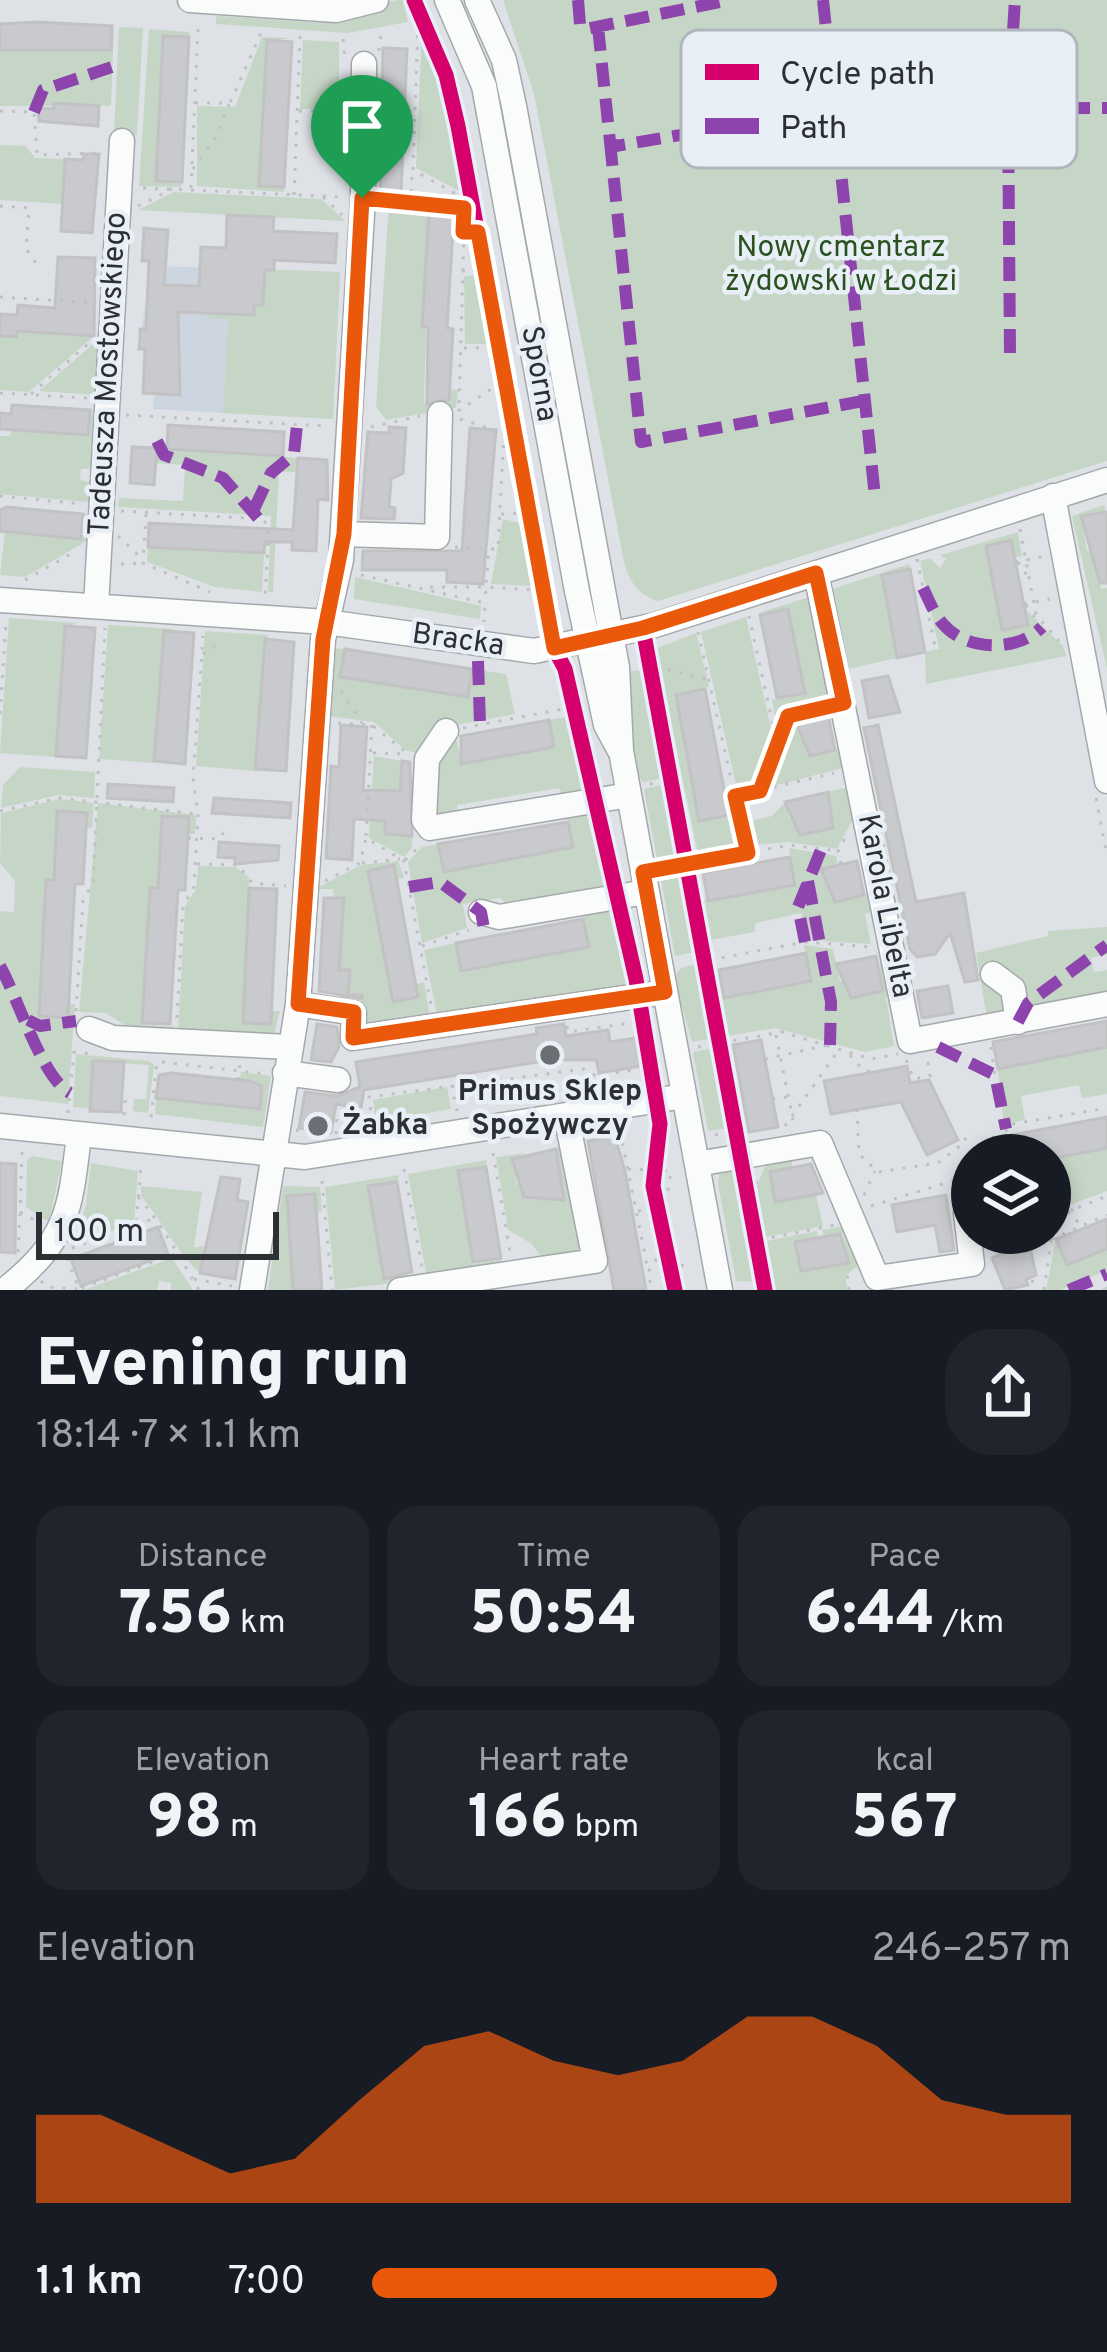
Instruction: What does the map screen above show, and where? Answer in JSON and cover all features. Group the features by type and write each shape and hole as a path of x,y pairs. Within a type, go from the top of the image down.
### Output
{"street":[{"path":"190,0 336,10 376,0"},
{"name":"Sporna","path":"447,0 484,86 600,636 623,723 620,751 720,1290"},
{"name":"Sporna","path":"477,0 509,79 600,636"},
{"path":"243,1288 275,1156 279,1074 298,1004 326,622 344,534 371,58"},
{"name":"Tadeusza Mostowskiego","path":"100,614 117,147"},
{"path":"344,534 437,537 449,412"},
{"name":"Bracka","path":"3,607 326,622 527,651 643,628 1107,480"},
{"path":"1053,496 1107,781"},
{"name":"Karola Libelta","path":"816,573 912,1042 1107,1004"},
{"path":"446,731 416,756 424,820 430,828 628,791"},
{"path":"481,912 499,917 644,882"},
{"path":"993,974 1012,989 1018,1022"},
{"path":"298,1004 354,1012 353,1038 665,992"},
{"path":"83,1035 290,1047"},
{"path":"279,1074 338,1080"},
{"path":"0,1126 275,1156 357,1152 684,1096"},
{"path":"413,1288 595,1261 566,1115"},
{"path":"5,1290 58,1239 70,1209 72,1135"},
{"path":"697,1164 738,1140 820,1142 877,1278 972,1264 971,1254"}],"path":[{"path":"414,0 436,50"},
{"path":"411,199 418,23"},
{"path":"191,189 198,28"},
{"path":"371,58 381,33"},
{"path":"192,170 215,138 261,34"},
{"path":"294,194 301,37"},
{"path":"195,103 230,103"},
{"path":"0,111 34,112 37,154 117,147"},
{"path":"297,111 347,111"},
{"path":"412,170 470,201"},
{"path":"468,181 489,295"},
{"path":"136,188 470,201"},
{"path":"135,207 174,189"},
{"path":"322,196 349,221"},
{"path":"0,206 29,208 26,249 38,266"},
{"path":"449,412 462,348 460,271 475,231"},
{"path":"460,271 488,271"},
{"path":"0,297 100,307"},
{"path":"496,331 522,472"},
{"path":"31,394 98,335 110,336"},
{"path":"462,348 502,348"},
{"path":"0,393 350,428 510,408"},
{"path":"449,412 458,419 510,408"},
{"path":"484,624 489,549 498,549 510,408"},
{"path":"526,494 534,538"},
{"path":"0,496 105,516 146,512 262,518 269,526 265,596"},
{"path":"143,561 146,512"},
{"path":"500,514 533,514"},
{"path":"105,516 143,561 211,592"},
{"path":"1020,527 1042,627"},
{"path":"25,580 89,544"},
{"path":"930,554 917,558 935,646"},
{"path":"1029,578 1017,562 1050,556"},
{"path":"112,564 143,561"},
{"path":"539,562 549,616"},
{"path":"357,575 485,603"},
{"path":"428,588 541,589"},
{"path":"1058,598 1025,604 1042,627 1066,642"},
{"path":"0,713 3,607"},
{"path":"72,1135 74,1052 83,1035 77,1001 83,901 93,866 104,647 100,614"},
{"path":"748,614 777,743"},
{"path":"176,1026 180,906 194,887 196,864 203,628"},
{"path":"643,628 655,687"},
{"path":"925,631 932,629"},
{"path":"698,630 748,853"},
{"path":"193,653 201,655 219,643"},
{"path":"94,646 104,647"},
{"path":"656,667 710,680"},
{"path":"338,688 363,724"},
{"path":"91,693 101,693"},
{"path":"190,698 199,699"},
{"path":"480,725 574,702 577,725"},
{"path":"760,791 788,716 844,703"},
{"path":"324,722 372,725 416,756"},
{"path":"360,863 366,838 372,725"},
{"path":"87,741 98,741"},
{"path":"186,746 196,746"},
{"path":"371,752 416,756"},
{"path":"735,796 856,766"},
{"path":"768,767 773,788"},
{"path":"628,791 673,775 676,798"},
{"path":"0,811 60,798 198,814"},
{"path":"1100,820 1107,819"},
{"path":"188,838 219,839 227,828"},
{"path":"86,832 94,832"},
{"path":"366,838 400,859 430,1004"},
{"path":"644,882 686,857 789,845 838,851"},
{"path":"686,857 692,887"},
{"path":"313,887 360,863 400,859"},
{"path":"196,864 238,865 252,883 293,887"},
{"path":"84,866 93,866"},
{"path":"186,871 195,872"},
{"path":"74,900 83,901"},
{"path":"700,932 708,966 805,942 856,949 892,944"},
{"path":"72,934 81,934"},
{"path":"70,967 79,968"},
{"path":"568,1032 642,1029 639,996"},
{"path":"68,1000 77,1001"},
{"path":"715,1024 722,1065"},
{"path":"776,1033 793,1118 787,1140"},
{"path":"691,1048 776,1033 871,1059 903,1053 914,1079 930,1076 929,1048"},
{"path":"74,1052 83,1035"},
{"path":"990,1037 995,1076"},
{"path":"764,1059 830,1045"},
{"path":"787,1140 793,1118 838,1049"},
{"path":"846,1051 864,1071 873,1070 871,1059"},
{"path":"151,1118 157,1061 279,1074"},
{"path":"372,1122 369,1097 584,1069 596,1076 647,1062 656,1100"},
{"path":"184,1074 185,1065"},
{"path":"524,1076 528,1097 506,1093 523,1090 525,1084"},
{"path":"452,1084 457,1112"},
{"path":"124,1115 126,1091"},
{"path":"772,1100 788,1096"},
{"path":"1005,1134 1007,1125 1107,1108"},
{"path":"730,1109 760,1264"},
{"path":"856,1109 862,1161 875,1171 938,1163 966,1142 961,1130"},
{"path":"334,1130 337,1112"},
{"path":"283,1128 327,1135"},
{"path":"620,1131 652,1290"},
{"path":"707,1137 738,1140"},
{"path":"844,1139 856,1137"},
{"path":"22,1152 17,1257 47,1287 80,1289 175,1255"},
{"path":"493,1153 514,1273"},
{"path":"751,1195 766,1160"},
{"path":"628,1169 653,1162 662,1211 663,1258 675,1290"},
{"path":"136,1226 140,1165"},
{"path":"404,1169 413,1288"},
{"path":"760,1240 846,1223 872,1185 875,1171"},
{"path":"322,1181 332,1290"},
{"path":"890,1198 951,1182"},
{"path":"138,1196 156,1217 199,1290"},
{"path":"1079,1226 1072,1210 1107,1196"},
{"path":"636,1211 662,1211"},
{"path":"20,1212 58,1239"},
{"path":"1071,1230 1107,1216"},
{"path":"80,1289 64,1251 156,1217"},
{"path":"1044,1290 1048,1254"},
{"path":"663,1258 690,1268"},
{"path":"648,1272 663,1258"},
{"path":"192,1279 243,1288"},
{"path":"1031,1280 1035,1290"},
{"path":"213,1290 217,1283"}],"shaded area":[{"path":"156,266 340,272 333,419 153,409 154,394 143,393 145,350 139,349 148,284"}],"green space":[{"path":"403,0 408,22 348,33 216,24 216,16 323,23"},
{"name":"Nowy cmentarz żydowski w Łodzi","path":"503,0 1107,0 1107,461 658,601 645,595 624,562 534,94"},
{"path":"114,26 111,106 0,106 0,50 111,49"},
{"path":"119,27 143,28 137,135 114,133"},
{"path":"422,28 443,77 467,195 416,168"},
{"path":"149,29 189,32 189,37 163,37 156,180 182,182 181,187 139,186"},
{"path":"262,37 292,38 268,41 260,186 284,187 284,192 197,186 197,106 235,107"},
{"path":"303,40 339,42 339,110 300,109"},
{"path":"0,145 26,146 35,158 65,159 62,204 0,200"},
{"path":"174,192 321,199 345,221 138,210"},
{"path":"389,201 411,202 429,211 424,403 448,405 449,389 458,390 456,408 386,420 376,407"},
{"path":"255,269 340,272 333,419 223,413 228,319 207,318 207,313 254,315"},
{"path":"464,276 482,278 491,344 465,344"},
{"path":"17,331 94,336 29,392 0,390 0,336 16,337"},
{"path":"100,338 96,395 39,391"},
{"path":"90,410 95,411 91,469 81,469 80,480 90,482 89,502 0,494 0,436 10,436 11,430 88,435"},
{"path":"146,447 298,458 297,472 279,472 273,592 268,592 271,516 118,507 119,498 183,501 185,465 154,463"},
{"path":"1104,505 1106,512 1081,517 1087,551 1094,551 1101,589 1107,588 1107,669 1072,516"},
{"path":"84,514 89,514 87,541 25,577 0,575 5,532 81,539"},
{"path":"503,519 529,525 536,586 491,584"},
{"path":"1018,532 1022,556 1014,558 1011,541 986,546 1002,629 1027,625 1025,609 1063,646 1066,656 926,684 925,652 939,649 920,561 930,558 940,568 946,559 940,555"},
{"path":"148,547 264,553 262,592 215,587 147,562"},
{"path":"909,564 910,569 882,575 897,658 848,669 832,589"},
{"path":"355,577 481,606 480,619 354,599"},
{"path":"815,595 838,701 785,713 778,734 772,700 805,692 788,610 759,613"},
{"path":"746,617 774,742 758,789 738,793 701,632"},
{"path":"9,618 78,623 65,627 56,757 0,753"},
{"path":"108,625 176,629 164,632 154,763 99,759"},
{"path":"205,631 269,635 255,771 196,766"},
{"path":"696,633 709,687 675,695 698,821 738,815 744,846 699,858 655,649"},
{"path":"332,648 345,649 341,677 467,697 472,669 506,674 515,714 445,727 427,756 405,750 374,722 328,716"},
{"path":"649,670 669,777 643,782 636,773 626,671"},
{"path":"571,716 594,794 563,799 559,788 457,805 458,817 435,821 436,760 456,737 462,764 554,747 549,720"},
{"path":"796,723 810,756 842,748 850,766 774,786 770,766 787,725"},
{"path":"374,756 402,761 400,791 387,791 385,834 412,836 412,848 404,857 369,838"},
{"path":"20,767 95,772 94,798 59,795 1,808 3,785"},
{"path":"670,783 683,861 658,865 644,789"},
{"path":"852,786 857,811 837,849 789,842 749,845 744,822 772,816 785,802 790,819 829,812 828,792"},
{"path":"60,799 94,803 92,828 86,828 86,813 57,811 54,880 46,880 39,1016 67,1018 68,1004 75,1004 68,1104 0,1096 0,911 14,912 15,881 0,863 1,813"},
{"path":"98,803 196,815 195,834 188,834 158,888 150,888 142,1025 174,1027 173,1034 133,1031 106,1013 79,1012"},
{"path":"598,811 616,892 512,910 500,898 463,904 467,928 422,943 408,862 422,847 438,844 444,872 572,847 567,819"},
{"path":"789,848 836,856 838,865 822,869 836,901 868,894 868,878 876,911 865,914 871,944 807,940 801,913 755,923 755,932 710,940 701,895 708,902 796,886"},
{"path":"398,861 404,878 397,879 394,865 368,871 393,1001 418,997 416,984 424,982 430,1017 366,1028 361,995 339,1000 339,980 349,980 350,971 339,970 344,899 334,898 333,889 315,889 361,865"},
{"path":"198,866 235,867 249,877 243,1022 270,1024 271,1011 280,1011 273,1038 178,1034 185,906 196,889"},
{"path":"685,869 700,951 675,956 660,874"},
{"path":"618,904 628,988 438,1020 424,950 456,943 462,971 588,947 582,911"},
{"path":"1107,927 1107,954 1091,958 1094,972 1107,970 1107,996 1022,1011 988,968 981,970 983,979 1005,993 1009,1014 987,1018 976,953 1048,936 1048,931"},
{"path":"804,945 833,949 840,981 847,981 851,997 883,990 878,949 884,949 894,995 886,997 894,1046 865,1052 775,1028 727,1036 715,970 725,997 810,981"},
{"path":"701,963 714,1038 692,1042 674,978 681,968"},
{"path":"1107,1047 1107,1094 1082,1098 1079,1085 1021,1096 1025,1120 1004,1124 998,1069"},
{"path":"716,1048 731,1128 708,1131 693,1052"},
{"path":"76,1054 154,1065 148,1113 133,1111 134,1099 146,1099 149,1065 93,1061 91,1109 73,1107"},
{"path":"241,1072 271,1076 263,1127 155,1114 156,1098 259,1109 262,1087 240,1080"},
{"path":"447,1087 451,1109 376,1122 373,1100"},
{"path":"566,1146 581,1244 574,1255 543,1260 532,1244 508,1230 496,1157 526,1153 512,1159 517,1184 564,1200 557,1149"},
{"path":"1107,1148 1107,1191 1071,1205 1071,1155"},
{"path":"32,1156 62,1161 49,1222 26,1207 27,1160"},
{"path":"791,1157 793,1168 770,1172 775,1201 816,1195 823,1226 761,1238 753,1196 767,1161"},
{"path":"487,1160 486,1167 458,1172 473,1264 501,1259 504,1265 427,1278 408,1174"},
{"path":"91,1163 138,1171 134,1223 71,1246 86,1206"},
{"path":"738,1165 760,1282 736,1281 718,1184 720,1171"},
{"path":"399,1175 397,1182 369,1187 384,1278 412,1275 417,1280 335,1290 325,1187"},
{"path":"141,1186 202,1192 194,1247 204,1246 200,1273 141,1196"},
{"path":"283,1186 320,1187 322,1211 316,1212 315,1194 287,1197 293,1290 268,1290"},
{"path":"844,1226 859,1265 845,1276 847,1290 771,1290 762,1242 817,1231 818,1238 796,1242 801,1271 848,1263 843,1234 824,1237 822,1230"},
{"path":"1071,1242 1107,1249 1107,1270 1061,1290 1046,1290 1053,1254 1071,1254"},
{"path":"172,1258 193,1290 171,1290 171,1283 159,1281 157,1290 84,1290"}],"building":[{"path":"0,24 112,26 111,50 0,50"},
{"path":"163,36 189,37 182,182 156,181"},
{"path":"267,40 292,42 284,187 259,186"},
{"path":"383,48 407,49 401,193 380,192"},
{"path":"54,103 99,106 98,126 39,121 38,108 54,109"},
{"path":"84,154 99,154 92,233 61,231 65,159 83,160"},
{"path":"429,210 454,212 447,328 453,329 449,400 427,404 428,327 422,327"},
{"path":"227,215 274,217 273,231 337,234 335,263 274,260 274,270 265,270 263,305 254,305 254,315 178,312 180,395 143,393 145,349 139,349 140,329 146,329 149,261 142,261 144,228 168,230 164,285 199,286 201,247 226,248"},
{"path":"58,257 95,258 94,336 17,331 17,337 0,336 0,314 17,315 18,305 55,308"},
{"path":"12,405 90,410 88,435 0,429 0,413 11,414"},
{"path":"168,425 284,432 283,456 167,449"},
{"path":"389,427 406,428 403,473 391,479 389,507 395,508 394,519 361,518 368,432 389,433"},
{"path":"470,428 496,430 483,584 447,582 447,570 362,570 363,551 462,551"},
{"path":"132,447 157,448 154,485 130,483"},
{"path":"298,458 327,460 328,500 318,499 316,551 292,550 292,542 265,542 264,553 148,547 149,523 293,530"},
{"path":"0,510 83,514 81,539 0,531"},
{"path":"1107,512 1107,583 1100,583 1081,516"},
{"path":"1011,540 1028,625 1002,630 986,546"},
{"path":"910,569 925,652 897,658 882,575"},
{"path":"788,609 805,693 777,698 760,615"},
{"path":"65,626 95,628 86,758 56,756"},
{"path":"164,631 194,633 185,764 154,761"},
{"path":"265,639 294,642 286,771 255,769"},
{"path":"345,649 472,669 468,697 340,677"},
{"path":"888,676 900,712 869,718 862,681"},
{"path":"705,689 729,815 699,821 676,695"},
{"path":"828,715 835,750 810,756 796,723"},
{"path":"549,720 554,747 461,764 461,736"},
{"path":"341,725 367,727 363,790 400,791 402,761 410,762 412,836 385,834 385,821 354,819 352,860 326,858 331,766 339,767"},
{"path":"878,725 916,902 964,893 978,980 965,982 950,933 935,954 917,957 910,949 864,728"},
{"path":"108,784 174,788 173,802 107,798"},
{"path":"828,792 833,828 800,835 785,802"},
{"path":"214,798 291,803 290,818 212,813"},
{"path":"57,811 87,813 83,884 75,884 68,1018 39,1016 46,880 54,880"},
{"path":"162,816 189,817 185,890 178,890 170,1024 142,1023 150,888 158,888"},
{"path":"568,822 573,847 444,872 438,844"},
{"path":"219,842 279,846 278,860 235,864 235,858 218,857"},
{"path":"790,857 795,885 708,901 703,873"},
{"path":"857,861 864,895 835,902 821,869"},
{"path":"394,865 418,997 393,1002 368,871"},
{"path":"249,888 277,889 271,1024 243,1023"},
{"path":"324,898 344,898 339,970 350,970 348,995 362,995 362,999 319,991"},
{"path":"583,919 589,947 461,971 456,943"},
{"path":"806,953 811,981 724,998 719,970"},
{"path":"876,956 883,991 851,998 836,964"},
{"path":"948,986 953,1013 922,1018 917,991"},
{"path":"1107,1021 1107,1047 998,1069 993,1042"},
{"path":"317,1024 337,1027 339,1047 331,1062 311,1060"},
{"path":"564,1024 566,1036 608,1030 610,1042 635,1038 640,1066 599,1073 596,1060 550,1060 364,1090 361,1108 336,1104 331,1133 299,1128 305,1092 337,1096 360,1087 356,1062 537,1034 536,1028"},
{"path":"761,1040 778,1127 749,1132 733,1045"},
{"path":"93,1061 124,1062 121,1112 90,1111"},
{"path":"907,1066 910,1083 929,1080 955,1134 951,1134 951,1143 927,1155 901,1102 831,1114 824,1081"},
{"path":"159,1075 250,1081 262,1086 260,1109 156,1098"},
{"path":"1107,1117 1107,1148 1071,1155 1071,1134 1017,1134"},
{"path":"615,1137 646,1290 614,1290 588,1141"},
{"path":"556,1149 564,1200 524,1197 512,1159"},
{"path":"0,1163 16,1164 15,1253 0,1252"},
{"path":"811,1164 823,1193 775,1202 770,1172"},
{"path":"486,1167 501,1258 473,1262 458,1171"},
{"path":"221,1177 240,1179 237,1200 248,1202 235,1279 200,1273"},
{"path":"397,1182 412,1272 384,1279 368,1186"},
{"path":"315,1194 322,1290 293,1290 287,1196"},
{"path":"946,1195 951,1250 940,1252 935,1225 897,1232 892,1205"},
{"path":"1107,1219 1107,1249 1067,1265 1062,1254 1071,1254 1071,1233"},
{"path":"158,1227 168,1254 81,1286 71,1259"},
{"path":"840,1234 849,1263 801,1271 795,1242"},
{"path":"1032,1254 1036,1275 1026,1280 1028,1285 1005,1290 992,1258"}],"tram line":[{"path":"1103,1290 1107,1288"}],"marked path":[{"path":"578,0 580,24 586,29 730,0"},
{"path":"823,0 826,30"},
{"path":"1013,30 1015,0"},
{"path":"598,27 610,142 616,146 681,135"},
{"path":"34,112 43,90 115,66"},
{"path":"1077,108 1107,108"},
{"path":"610,142 641,442 863,401"},
{"path":"841,168 875,497"},
{"path":"1008,168 1010,353"},
{"path":"254,509 271,473 294,454 297,425"},
{"path":"157,441 164,455 223,478 258,518"},
{"path":"923,588 943,624 965,640 1006,644 1042,627"},
{"path":"478,661 480,725"},
{"path":"805,942 798,907 821,850"},
{"path":"808,881 831,1002 830,1045"},
{"path":"409,887 440,882 481,912 484,928"},
{"path":"1018,1022 1028,1003 1107,945"},
{"path":"0,966 40,1055 70,1093"},
{"path":"28,1020 40,1026 76,1021"},
{"path":"938,1047 995,1075 1006,1129"},
{"path":"1069,1290 1107,1274"}],"cycle path":[{"path":"414,0 446,75 458,126 554,648 565,669 636,979 660,1124 653,1186 675,1290"},
{"path":"643,629 765,1290"}],"place":[{"name":"Primus Sklep Spożywczy","path":"550,1055"},
{"name":"Żabka","path":"318,1126"}],"route":[{"path":"362,198 411,199 429,206 464,208 463,232 478,232 554,648 643,628 816,573 844,703 788,716 760,791 735,796 748,853 643,872 665,992 353,1038 354,1012 298,1004 323,639 344,534 362,198"}]}
